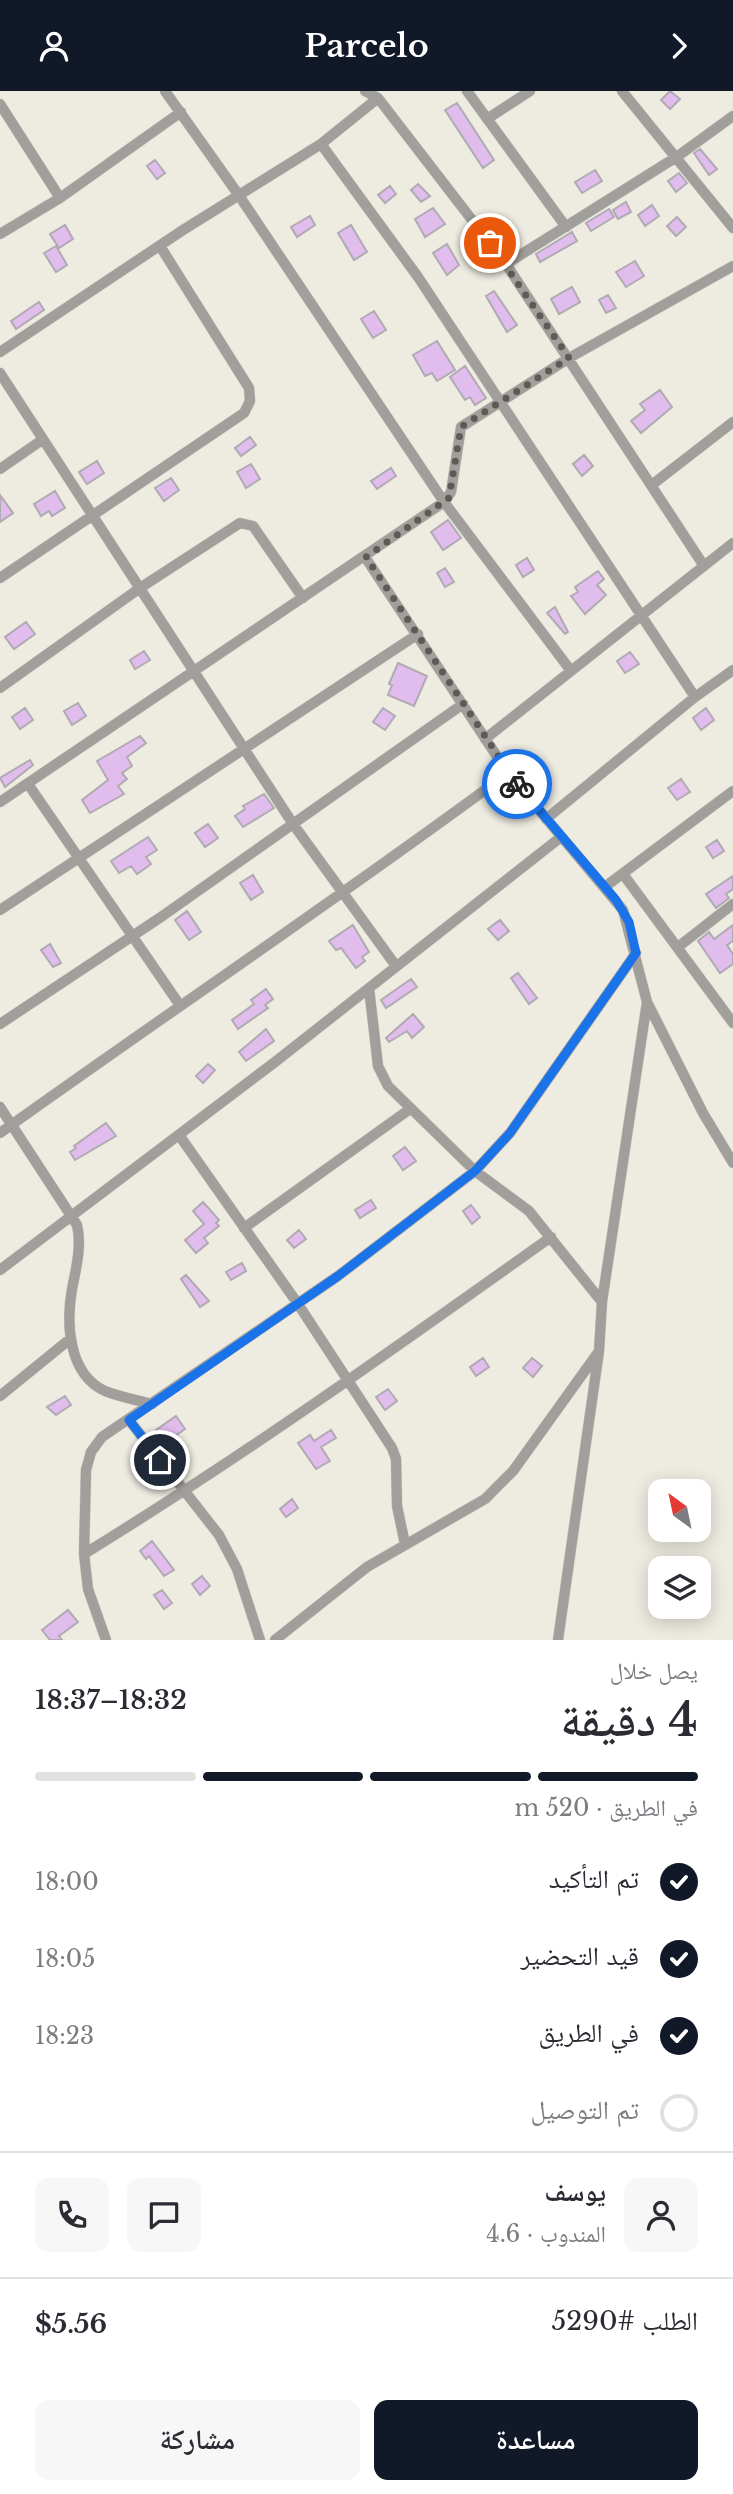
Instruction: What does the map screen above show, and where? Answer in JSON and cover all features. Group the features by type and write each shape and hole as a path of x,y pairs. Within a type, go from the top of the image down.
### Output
{"street":[{"path":"165,91 238,194 444,502 571,671"},
{"path":"365,91 378,98 506,264 653,484 704,566"},
{"path":"467,91 566,226"},
{"path":"487,119 530,91"},
{"path":"622,91 678,156 733,228"},
{"path":"0,352 238,194 321,144 378,98"},
{"path":"0,104 60,198"},
{"path":"0,234 60,198 181,112"},
{"path":"506,264 678,156 733,116"},
{"path":"321,144 380,222 503,401 695,697"},
{"path":"0,578 244,413 250,401 249,389 231,357 160,246"},
{"path":"0,802 444,502 451,492 459,431 569,358 733,266"},
{"path":"0,373 293,824 396,966"},
{"path":"653,484 733,422"},
{"path":"0,469 42,440"},
{"path":"0,688 234,524 246,522 258,532 303,598"},
{"path":"485,739 733,543"},
{"path":"366,557 508,773 606,886 629,922 647,1002 733,1163"},
{"path":"0,910 418,634"},
{"path":"546,819 695,697 733,670"},
{"path":"0,1024 132,937 463,704"},
{"path":"0,1133 179,1004 342,894 508,773"},
{"path":"28,784 179,1004"},
{"path":"606,886 733,791"},
{"path":"0,1270 369,988 561,837"},
{"path":"623,874 733,1023"},
{"path":"678,947 733,904"},
{"path":"106,1640 88,1589 84,1554 84,1499 91,1452 102,1437 298,1304 475,1171 510,1133 636,953"},
{"path":"369,988 381,1076 410,1109 475,1171 520,1203 551,1237 602,1302"},
{"path":"558,1640 599,1351 602,1302 647,1002"},
{"path":"0,1107 74,1215 79,1234 70,1302 70,1339 79,1364 103,1390 152,1404"},
{"path":"244,1228 410,1109"},
{"path":"178,1135 298,1304 392,1448 396,1468 397,1506 405,1545"},
{"path":"84,1554 186,1492 349,1381 551,1237"},
{"path":"0,1397 70,1339"},
{"path":"275,1640 321,1600 405,1545 470,1510 500,1485 599,1351"},
{"path":"129,1420 186,1492 229,1553 260,1640"}],"building":[{"path":"670,91 680,99 670,109 661,100"},
{"path":"457,103 494,160 483,168 445,110"},
{"path":"700,149 717,169 709,175 694,153"},
{"path":"155,160 165,173 157,179 147,166"},
{"path":"595,170 602,181 582,193 575,182"},
{"path":"679,173 687,183 676,192 668,181"},
{"path":"418,184 430,196 421,202 411,190"},
{"path":"390,186 396,194 385,203 378,195"},
{"path":"626,202 631,212 618,219 613,210"},
{"path":"652,205 659,216 645,226 638,215"},
{"path":"433,208 445,224 425,237 415,219"},
{"path":"609,209 614,217 591,231 586,223"},
{"path":"310,216 315,225 297,237 291,227"},
{"path":"677,217 686,227 676,236 667,226"},
{"path":"65,225 73,239 59,248 50,234"},
{"path":"351,225 367,252 354,260 338,233"},
{"path":"572,232 577,241 540,262 536,254"},
{"path":"447,244 459,265 447,275 433,253"},
{"path":"56,246 67,265 56,272 44,253"},
{"path":"635,261 644,276 626,287 616,272"},
{"path":"572,287 580,302 559,314 551,299"},
{"path":"494,291 517,325 507,332 486,296"},
{"path":"608,295 616,308 606,313 599,300"},
{"path":"39,302 44,310 16,329 11,321"},
{"path":"374,311 386,330 373,338 361,319"},
{"path":"437,341 455,370 437,381 432,373 425,376 413,355"},
{"path":"465,366 486,398 475,405 470,397 465,400 450,377"},
{"path":"660,390 672,407 641,433 631,421 645,410 640,404"},
{"path":"250,437 256,445 241,456 235,448"},
{"path":"584,455 593,466 582,476 573,464"},
{"path":"97,461 104,473 87,484 79,472"},
{"path":"251,464 260,479 246,488 237,472"},
{"path":"391,468 396,476 377,489 371,481"},
{"path":"171,478 179,490 164,501 155,488"},
{"path":"55,491 65,508 52,516 49,511 41,516 34,504"},
{"path":"0,495 13,513 0,522"},
{"path":"448,520 461,538 443,550 431,532"},
{"path":"527,558 534,570 523,577 516,565"},
{"path":"445,568 454,582 445,587 437,573"},
{"path":"598,571 604,579 597,585 606,595 585,614 571,596 578,592 575,587"},
{"path":"555,607 568,632 565,634 547,613"},
{"path":"26,622 35,634 14,649 5,637"},
{"path":"144,651 150,660 135,669 130,660"},
{"path":"630,652 639,664 625,673 617,661"},
{"path":"398,663 427,676 414,706 388,695 392,685 389,684"},
{"path":"78,703 86,716 72,725 64,711"},
{"path":"25,708 33,720 20,729 12,717"},
{"path":"383,708 395,716 385,730 373,722"},
{"path":"706,708 714,720 701,730 693,718"},
{"path":"140,736 146,743 127,757 132,766 122,773 127,779 118,786 124,794 90,813 82,800 108,780 97,761"},
{"path":"30,760 33,765 5,787 0,778"},
{"path":"681,779 690,792 677,800 668,788"},
{"path":"264,794 274,808 243,827 235,816 245,809 243,806"},
{"path":"208,824 218,838 205,847 195,833"},
{"path":"148,837 157,850 146,857 151,864 137,874 131,866 119,873 111,861"},
{"path":"717,840 724,851 713,858 706,847"},
{"path":"253,875 263,892 251,900 240,883"},
{"path":"733,876 733,889 726,894 729,898 716,908 706,894"},
{"path":"187,911 201,932 189,940 175,920"},
{"path":"500,920 509,931 498,940 488,929"},
{"path":"353,925 369,952 362,957 365,961 356,968 341,948 336,950 329,941"},
{"path":"733,925 733,941 727,945 733,954 733,964 720,973 698,941 709,932 714,939"},
{"path":"50,944 61,963 53,967 41,950"},
{"path":"518,973 537,998 529,1004 511,978"},
{"path":"411,979 417,987 386,1008 381,1000"},
{"path":"266,989 273,999 265,1005 268,1008 238,1029 232,1020 254,1004 251,1000"},
{"path":"413,1014 424,1027 412,1038 407,1031 389,1042 386,1038"},
{"path":"266,1029 274,1041 246,1061 239,1052"},
{"path":"208,1064 215,1070 203,1083 196,1076"},
{"path":"106,1123 116,1136 75,1160 70,1152 76,1148 74,1146"},
{"path":"405,1147 416,1161 403,1170 393,1156"},
{"path":"371,1200 376,1208 360,1218 355,1210"},
{"path":"203,1202 219,1220 216,1223 219,1226 204,1238 208,1243 196,1253 185,1240 204,1224 193,1211"},
{"path":"471,1205 480,1217 472,1224 463,1211"},
{"path":"299,1230 306,1239 294,1248 287,1240"},
{"path":"242,1263 246,1271 231,1280 226,1272"},
{"path":"186,1275 209,1301 200,1307 181,1279"},
{"path":"483,1358 489,1367 476,1376 470,1367"},
{"path":"532,1358 542,1366 533,1377 523,1368"},
{"path":"388,1389 397,1401 385,1410 376,1397"},
{"path":"65,1396 71,1405 56,1415 47,1407"},
{"path":"176,1416 185,1429 165,1443 156,1430"},
{"path":"331,1430 336,1438 321,1447 330,1461 316,1469 298,1443 310,1435 314,1441"},
{"path":"292,1499 298,1508 286,1517 280,1509"},
{"path":"152,1541 174,1570 164,1576 149,1556 146,1559 140,1551"},
{"path":"202,1576 210,1586 200,1595 192,1584"},
{"path":"162,1590 172,1603 164,1609 154,1595"},
{"path":"68,1610 78,1622 59,1636 62,1640 50,1640 42,1630"}],"way so far":[{"path":"490,243 569,358 461,427 449,498 366,557 517,784"}],"route":[{"path":"160,1460 129,1420 338,1276 462,1183 488,1160 510,1133 636,953 629,922 616,900 517,784"}]}
